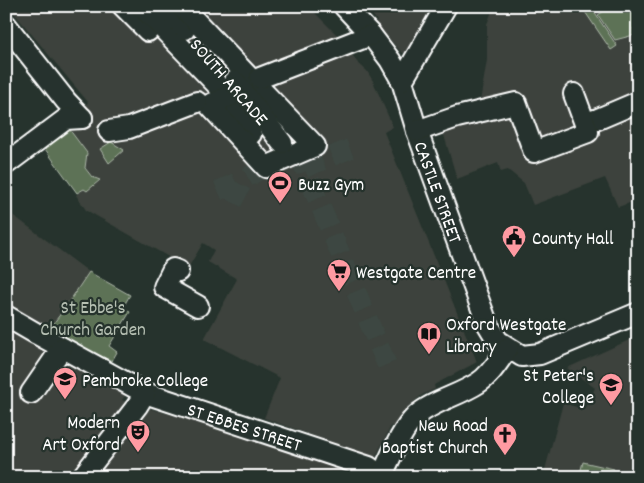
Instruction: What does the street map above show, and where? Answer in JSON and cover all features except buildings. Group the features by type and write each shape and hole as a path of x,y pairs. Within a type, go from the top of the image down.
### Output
{"street":[{"name":"SOUTH ARCADE","path":"123,6 201,87 203,104 266,167 315,146 258,81 183,9 156,40"},
{"name":"SOUTH ARCADE","path":"141,6 223,92 251,134 247,137"},
{"name":"SOUTH ARCADE","path":"164,6 239,86 282,143"},
{"name":"CASTLE STREET","path":"344,6 371,34 402,80 417,131 487,322 498,341 508,348"},
{"path":"402,80 446,6"},
{"path":"6,25 66,101 82,118 66,119 6,164"},
{"path":"109,131 130,128 203,104 371,34"},
{"path":"417,131 456,117 516,102 534,152 588,132 574,94"},
{"path":"585,123 638,102"},
{"path":"185,275 188,276 178,295 198,306"},
{"path":"381,477 404,431 416,417 430,407 463,391 484,378 508,348 522,356 540,354 638,313"},
{"name":"ST EBBES STREET","path":"6,316 145,392 369,467 373,470 376,477"},
{"path":"32,393 62,348"},
{"path":"82,477 137,406 145,392"}],"shaded area":[{"path":"8,6 308,6 346,44 357,62 367,71 373,81 393,127 384,132 477,362 434,385 435,389 422,395 408,407 395,427 391,426 375,458 264,418 280,378 204,339 237,279 208,262 214,250 203,243 188,268 86,210 76,195 84,189 92,177 85,167 87,153 69,129 88,102"},
{"path":"366,6 435,6 407,53 404,53 375,23 377,21"},
{"path":"494,6 638,6 638,200 618,207 605,178 533,205 524,183 508,170 501,172 498,163 457,179 443,132 479,108 487,60 487,24"},
{"path":"6,210 89,272 47,332 27,323 6,306"},
{"name":"Pembroke College","path":"6,325 64,361 126,394 122,400 128,403 73,477 6,477"},
{"name":"St Peter's College","path":"638,336 638,477 543,477 563,403 584,409 595,388 567,368"},
{"path":"148,408 233,432 367,477 89,477 143,411"}],"green space":[{"path":"581,6 604,6 594,12 617,46 611,50"},
{"path":"612,6 638,6 638,27 633,28 634,35 615,40 598,15"},
{"path":"69,129 87,153 85,168 92,177 100,180 87,191 84,189 77,193 45,149"},
{"path":"111,142 124,150 109,163 100,149"},
{"name":"St Ebbe's Church Garden","path":"89,272 130,295 123,307 130,312 109,346 117,352 112,361 47,332"},
{"path":"583,462 614,469 612,477 579,477"}],"tunnel":[{"path":"304,168 354,147"},
{"path":"296,154 302,162 389,370"},
{"path":"232,202 244,179 266,167"},
{"path":"218,191 244,179"}],"place":[{"name":"Buzz Gym","path":"280,204"},
{"name":"County Hall","path":"514,258"},
{"name":"Westgate Centre","path":"339,292"},
{"name":"Oxford Westgate Library","path":"429,355"},
{"name":"Pembroke College","path":"65,400"},
{"name":"St Peter's College","path":"611,406"},
{"name":"Modern Art Oxford","path":"138,453"},
{"name":"New Road Baptist Church","path":"505,456"}]}
